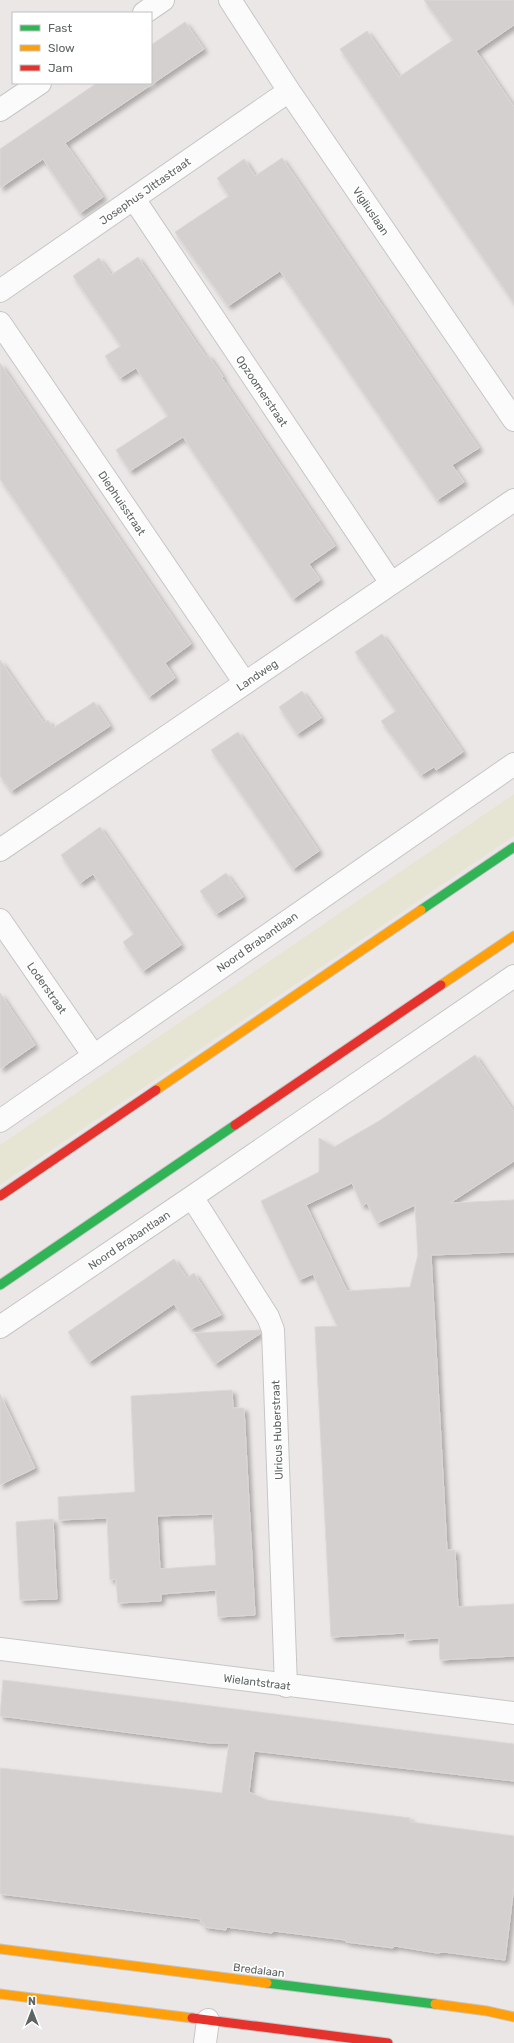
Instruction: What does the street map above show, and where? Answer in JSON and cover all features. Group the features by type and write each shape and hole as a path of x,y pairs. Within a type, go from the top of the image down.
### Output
{"main road":[{"path":"0,1196 514,847"},
{"path":"0,1285 514,936"},
{"name":"Bredalaan","path":"0,1949 487,2011 514,2017"},
{"path":"0,1994 388,2043"}],"street":[{"path":"145,12 163,0"},
{"name":"Vigliuslaan","path":"230,0 289,91 514,420"},
{"path":"0,110 39,84"},
{"name":"Josephus Jittastraat","path":"0,290 289,91"},
{"name":"Opzoomerstraat","path":"134,199 391,583"},
{"name":"Diephuisstraat","path":"0,323 245,683"},
{"name":"Landweg","path":"0,850 514,500"},
{"name":"Noord Brabantlaan","path":"0,1121 514,764"},
{"name":"Loderstraat","path":"0,920 94,1056"},
{"name":"Noord Brabantlaan","path":"0,1327 511,984"},
{"name":"Ulricus Huberstraat","path":"192,1197 268,1317 272,1330 286,1686"},
{"name":"Wielantstraat","path":"0,1649 286,1686 514,1712"},
{"path":"205,2043 208,2020"}],"green space":[{"path":"514,794 514,836 0,1185 0,1145"}],"building":[{"path":"424,0 514,0 514,25 476,51 514,107 514,303 340,49 367,31 399,77 453,40"},
{"path":"185,22 204,49 65,143 103,197 80,213 43,159 0,188 0,149 96,84 152,84 152,44"},
{"path":"282,158 479,448 452,465 464,482 437,500 280,271 228,306 175,232 229,196 217,178 244,159 255,176"},
{"path":"138,257 206,357 208,355 223,377 222,378 335,546 309,564 320,580 293,599 183,437 130,471 116,450 168,416 136,368 120,378 105,356 121,346 73,276 99,258 111,275"},
{"path":"0,363 191,644 165,663 175,678 149,697 0,479"},
{"path":"382,634 463,752 436,770 434,767 421,775 381,721 396,711 355,652"},
{"path":"0,660 44,723 48,720 53,728 94,702 110,726 11,791 0,776"},
{"path":"302,691 321,718 297,734 279,707"},
{"path":"238,732 319,851 293,869 211,750"},
{"path":"100,827 181,945 143,971 123,942 134,934 93,874 80,883 61,855"},
{"path":"226,873 243,897 216,914 200,891"},
{"path":"0,993 35,1045 0,1069"},
{"path":"475,1055 514,1112 514,1161 450,1203 514,1200 514,1252 431,1255 447,1550 455,1550 458,1607 514,1604 514,1656 440,1660 439,1638 405,1640 405,1633 331,1637 315,1327 337,1326 313,1274 299,1280 261,1201 319,1172 319,1138 334,1147 379,1121","holes":["352,1183 362,1206 367,1203 377,1223 415,1205 418,1255 410,1287 347,1291 306,1205"]},
{"path":"174,1259 187,1278 194,1273 221,1315 191,1329 174,1304 89,1362 68,1332"},
{"path":"260,1330 261,1333 215,1364 194,1333"},
{"path":"232,1390 233,1408 244,1408 255,1615 218,1617 216,1590 161,1594 161,1601 118,1603 116,1579 110,1580 107,1518 59,1520 58,1497 135,1492 131,1396","holes":["213,1514 216,1565 160,1569 157,1516"]},
{"path":"0,1394 35,1468 0,1485"},
{"path":"53,1519 57,1599 20,1600 16,1522"},
{"path":"3,1680 514,1744 514,1781 254,1751 249,1792 267,1800 410,1818 410,1822 514,1836 514,1886 505,1960 444,1952 437,1953 395,1946 393,1948 274,1931 272,1933 226,1927 226,1930 204,1927 204,1923 200,1922 201,1919 0,1894 0,1768 222,1793 229,1743 210,1743 0,1716"}],"traffic: fast":[{"path":"421,910 514,847"},
{"path":"0,1285 235,1125"},
{"path":"267,1983 435,2004"}],"traffic: slow":[{"path":"156,1090 421,910"},
{"path":"441,985 514,936"},
{"path":"0,1949 267,1983"},
{"path":"0,1994 192,2018"},
{"path":"435,2004 487,2011 514,2017"}],"traffic: jam":[{"path":"235,1125 441,985"},
{"path":"0,1196 156,1090"},
{"path":"192,2018 388,2043"}]}
